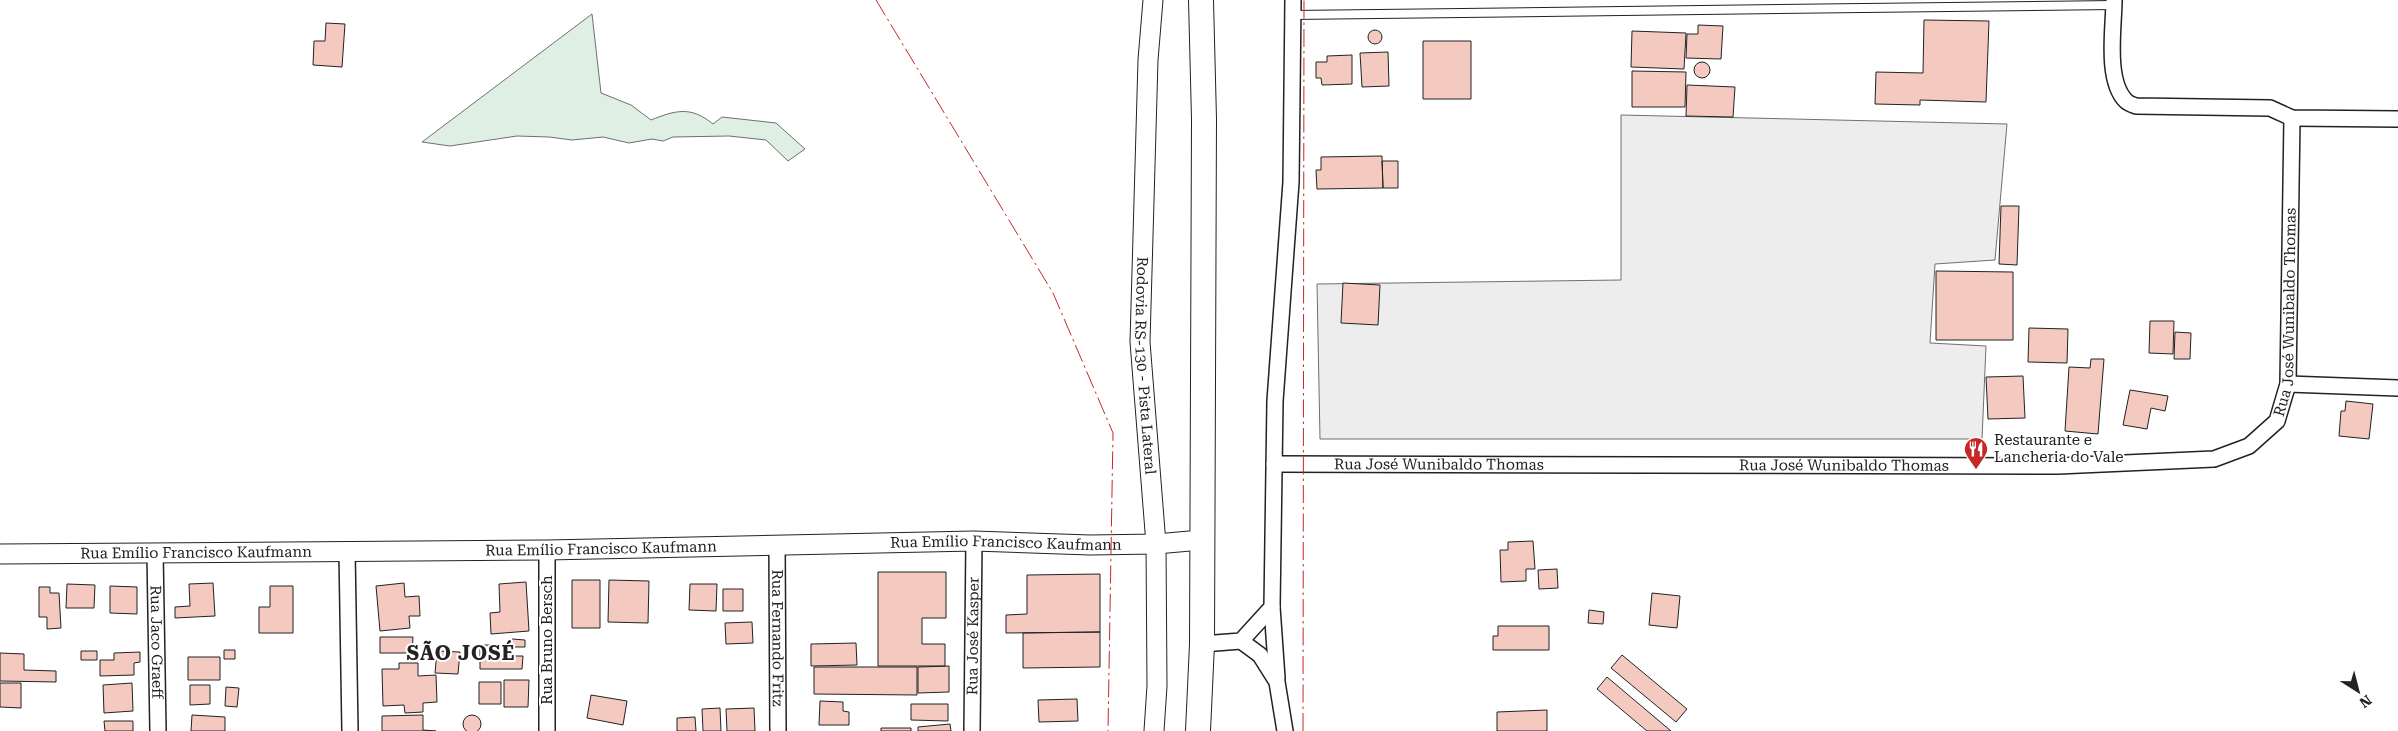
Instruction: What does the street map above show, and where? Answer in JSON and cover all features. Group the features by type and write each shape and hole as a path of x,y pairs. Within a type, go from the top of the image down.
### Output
{"main road":[{"path":"1198,731 1202,644 1204,119 1201,0"}],"street":[{"name":"Rodovia RS-130 - Pista Lateral","path":"1153,0 1148,60 1140,342 1156,544 1154,731"},
{"path":"2114,2 2112,57 2115,80 2126,101 2136,106 2270,108 2292,118 2398,119"},
{"path":"1285,731 1277,682 1272,607 1274,401 1291,182 1292,8"},
{"name":"Rua José Wunibaldo Thomas","path":"1274,464 2058,466 2214,459 2249,446 2277,421 2288,384 2292,118"},
{"path":"2288,384 2398,388"},
{"name":"Rua Emílio Francisco Kaufmann","path":"0,554 547,550 974,540 1090,545 1156,544 1201,540"},
{"name":"Rua José Kasper","path":"972,731 974,540"},
{"name":"Rua Fernando Fritz","path":"777,544 778,731"},
{"name":"Rua Bruno Bersch","path":"547,550 547,731"},
{"path":"347,551 350,731"},
{"name":"Rua Jaco Graeff","path":"155,552 158,731"},
{"path":"1241,641 1272,607"},
{"path":"1202,644 1241,641 1260,655 1277,682"}],"lane":[{"path":"1807,0 1807,10"},
{"path":"1292,8 1807,10 2114,2"}],"green space":[{"path":"592,14 601,93 631,105 651,120 676,112 690,112 698,114 713,124 722,117 776,123 805,149 788,161 766,140 729,136 673,137 663,141 652,139 629,143 603,137 572,140 517,136 450,146 422,142"}],"shaded area":[{"path":"1621,115 2007,124 1995,260 1935,264 1930,343 1986,346 1982,439 1320,439 1317,284 1621,280"}],"building":[{"path":"1924,20 1989,21 1986,102 1920,100 1920,105 1875,104 1876,72 1923,73"},
{"path":"326,23 345,24 342,67 313,65 314,41 325,41"},
{"path":"1698,25 1723,26 1721,59 1686,58 1687,34 1698,34"},
{"path":"1372,30 1378,30 1382,37 1378,44 1372,44 1368,40 1368,34"},
{"path":"1632,31 1686,33 1684,69 1631,67"},
{"path":"1423,41 1471,41 1471,99 1423,99"},
{"path":"1388,52 1389,86 1362,87 1360,53"},
{"path":"1352,55 1352,84 1322,85 1321,78 1316,78 1316,62 1327,62 1327,56"},
{"path":"1699,62 1705,62 1710,67 1708,76 1699,78 1694,73 1694,67"},
{"path":"1632,71 1686,72 1685,107 1632,107"},
{"path":"1687,85 1735,87 1733,117 1686,116"},
{"path":"1382,156 1383,188 1317,189 1316,170 1321,170 1321,157"},
{"path":"1382,161 1398,161 1398,188 1383,188"},
{"path":"2001,206 2019,206 2017,265 1999,264"},
{"path":"1936,271 2013,272 2013,340 1936,340"},
{"path":"1343,283 1380,285 1378,325 1341,323"},
{"path":"2150,321 2174,321 2173,354 2149,353"},
{"path":"2029,328 2068,329 2067,363 2028,362"},
{"path":"2175,332 2191,333 2190,359 2174,359"},
{"path":"2091,359 2104,359 2098,434 2065,431 2069,367 2090,368"},
{"path":"2023,376 2025,418 1988,419 1986,377"},
{"path":"2130,390 2168,396 2165,411 2151,408 2147,429 2123,425"},
{"path":"2346,401 2373,404 2369,439 2339,436 2341,411 2345,411"},
{"path":"1533,541 1535,569 1526,569 1526,581 1501,582 1500,550 1508,550 1508,542"},
{"path":"1557,569 1558,588 1539,589 1538,570"},
{"path":"878,572 946,572 946,618 922,618 922,644 945,644 945,666 878,666"},
{"path":"1100,574 1100,632 1006,633 1006,615 1027,614 1027,575"},
{"path":"572,580 600,580 600,628 572,628"},
{"path":"609,580 649,581 648,623 608,622"},
{"path":"526,582 529,631 491,634 490,613 500,612 499,584"},
{"path":"213,583 215,616 175,618 175,607 190,606 189,584"},
{"path":"404,583 405,597 419,596 420,616 409,616 410,628 380,631 376,586"},
{"path":"67,584 95,585 94,608 66,608"},
{"path":"690,584 717,584 716,611 689,610"},
{"path":"110,586 137,587 137,614 110,613"},
{"path":"270,586 293,586 293,633 259,633 259,607 270,607"},
{"path":"39,587 50,587 50,593 59,593 61,628 47,629 47,617 39,617"},
{"path":"723,589 743,589 743,611 723,611"},
{"path":"1652,593 1680,596 1677,628 1649,625"},
{"path":"1589,610 1604,612 1603,624 1588,623"},
{"path":"752,622 753,643 726,644 725,623"},
{"path":"1498,626 1549,626 1549,650 1493,650 1493,636 1498,636"},
{"path":"1100,632 1100,667 1023,668 1023,633"},
{"path":"380,637 413,637 412,653 380,653"},
{"path":"512,639 525,640 525,647 511,647"},
{"path":"856,643 857,665 811,666 811,644"},
{"path":"480,645 496,645 496,656 523,656 522,669 480,669"},
{"path":"224,650 235,650 235,659 224,659"},
{"path":"81,651 97,651 97,660 81,660"},
{"path":"437,651 460,652 458,674 435,673"},
{"path":"140,652 140,662 134,663 134,675 100,676 100,660 114,660 114,653"},
{"path":"0,653 24,654 24,670 56,671 56,682 0,681"},
{"path":"1622,655 1687,709 1676,722 1611,668"},
{"path":"188,657 220,657 220,680 188,680"},
{"path":"399,663 418,663 418,676 436,675 437,702 423,703 423,712 405,713 404,705 383,706 382,669 399,669"},
{"path":"949,666 949,692 918,693 918,667"},
{"path":"814,667 917,667 917,695 814,694"},
{"path":"1607,677 1671,731 1647,731 1597,689"},
{"path":"504,680 529,680 528,707 504,707"},
{"path":"479,682 501,682 501,704 479,704"},
{"path":"0,683 21,683 21,708 0,707"},
{"path":"132,683 133,711 104,713 103,685"},
{"path":"190,685 210,685 210,704 190,705"},
{"path":"226,687 239,688 237,707 225,706"},
{"path":"591,695 627,701 623,725 587,718"},
{"path":"1077,699 1078,721 1039,722 1038,700"},
{"path":"820,701 843,702 843,711 849,712 849,725 819,725"},
{"path":"911,704 948,704 948,721 911,720"},
{"path":"720,708 721,731 703,731 702,709"},
{"path":"754,708 755,731 727,731 726,709"},
{"path":"1547,710 1547,731 1497,731 1497,712"},
{"path":"192,715 225,717 225,731 191,731"},
{"path":"423,715 423,730 436,731 382,731 382,716"},
{"path":"468,715 476,715 481,720 479,731 468,733 463,728 463,720"},
{"path":"695,717 696,731 677,731 677,718"},
{"path":"104,721 133,721 133,731 105,731"},
{"path":"950,724 951,731 918,731 918,727"},
{"path":"881,728 911,728 911,731 881,731"}],"power":[{"path":"876,0 1053,293 1113,433 1108,731"},
{"path":"1303,731 1304,0"}],"place":[{"name":"Restaurante e Lancheria do Vale","path":"1976,470"}],"district":[{"name":"SÃO JOSÉ","path":"461,653"}]}
